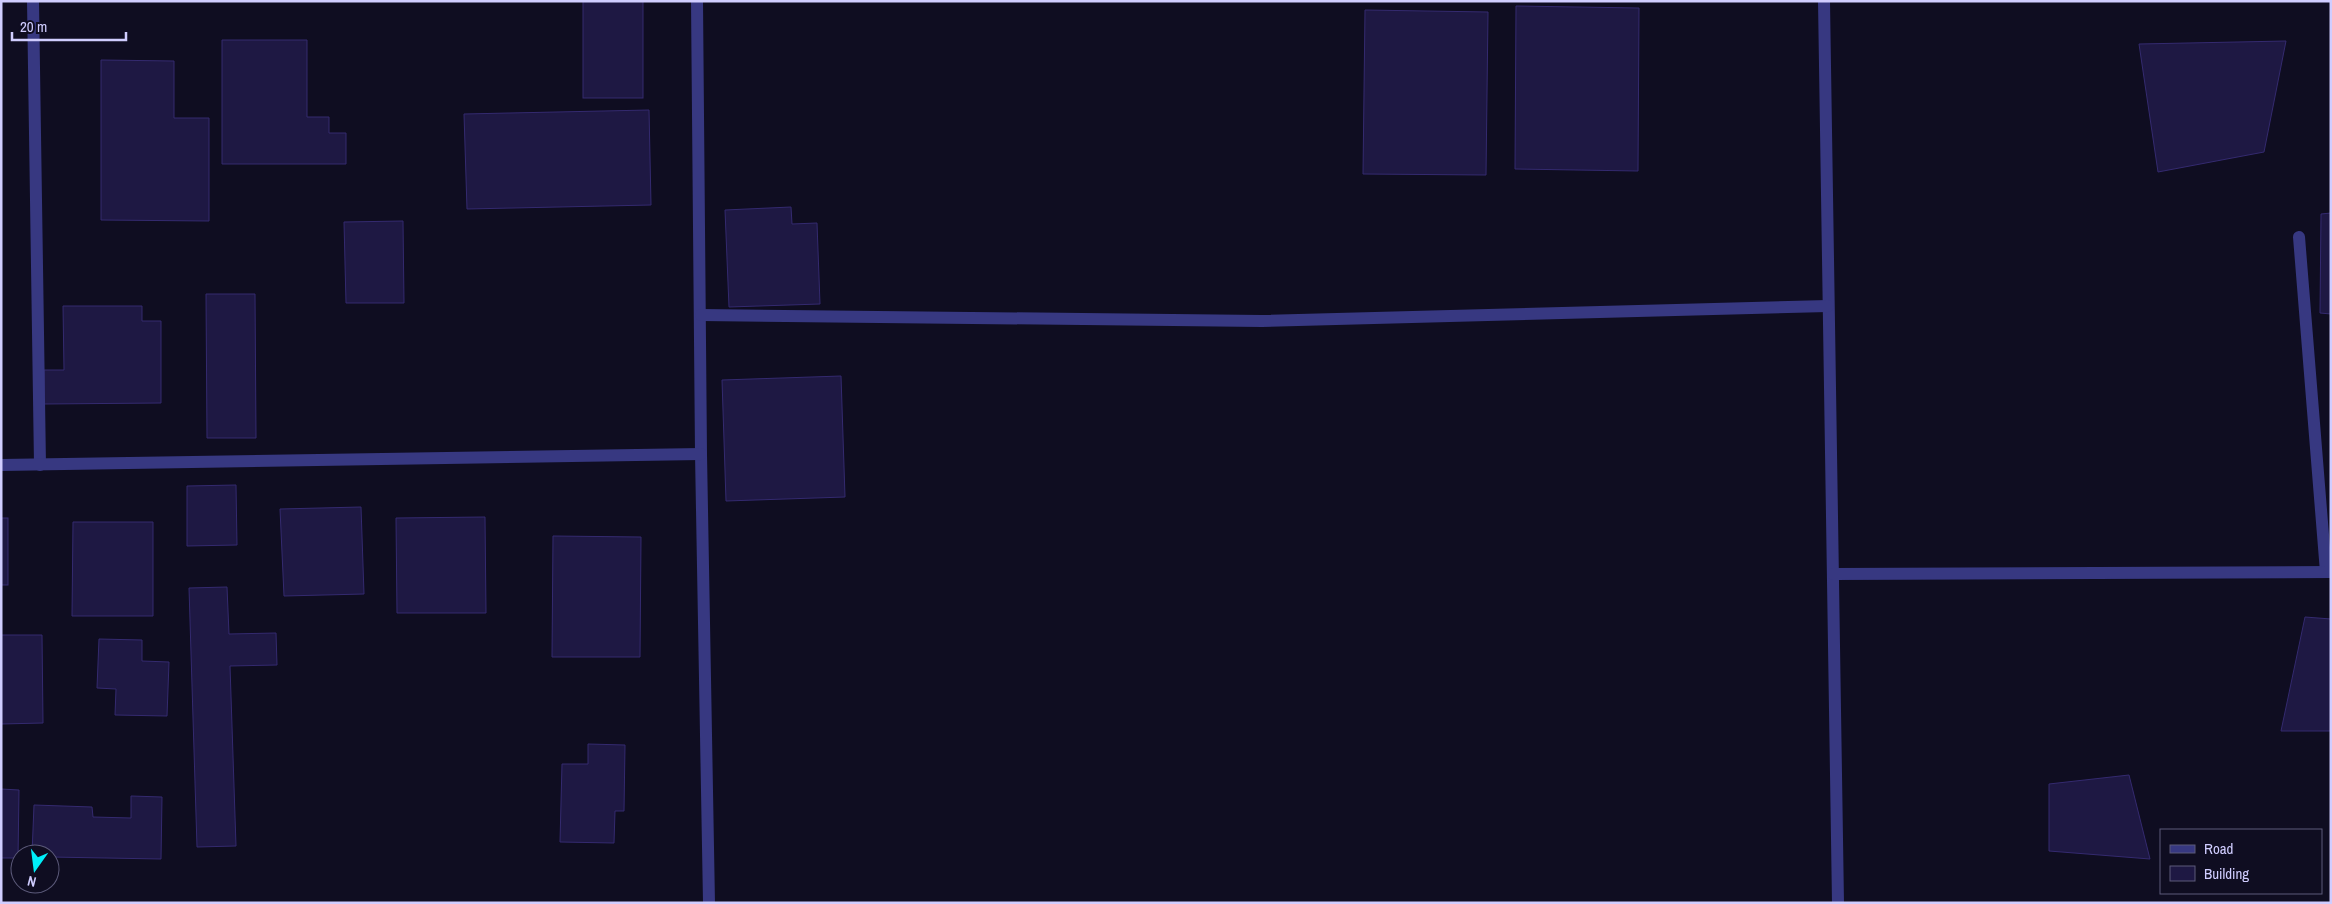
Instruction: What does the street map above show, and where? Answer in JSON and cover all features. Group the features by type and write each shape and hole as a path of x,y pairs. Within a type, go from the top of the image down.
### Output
{"street":[{"path":"33,1 40,465"},
{"path":"698,1 701,454 709,903"},
{"path":"1824,1 1838,903"},
{"path":"1833,574 2328,572 2299,237"},
{"path":"700,315 1262,321 1828,306"},
{"path":"1,465 701,454"}],"building":[{"path":"583,1 643,1 643,98 583,98"},
{"path":"1516,6 1639,8 1638,171 1515,169"},
{"path":"1365,10 1488,12 1486,175 1363,174"},
{"path":"222,40 307,40 307,117 329,117 329,133 346,133 346,164 222,164"},
{"path":"2286,41 2264,152 2158,172 2139,44"},
{"path":"101,60 174,61 174,118 209,118 209,221 101,220"},
{"path":"649,110 651,205 467,209 464,114"},
{"path":"791,207 792,224 817,223 820,304 729,307 725,210"},
{"path":"2331,213 2331,314 2320,313 2321,214"},
{"path":"403,221 404,303 346,303 344,222"},
{"path":"206,294 255,294 256,438 207,438"},
{"path":"63,306 142,306 142,321 161,321 161,403 44,404 44,370 64,370"},
{"path":"841,376 845,497 726,501 722,380"},
{"path":"236,485 237,545 187,546 187,486"},
{"path":"361,507 364,594 284,596 280,509"},
{"path":"485,517 486,613 397,613 396,518"},
{"path":"1,518 8,518 8,585 1,585"},
{"path":"73,522 153,522 153,616 72,616"},
{"path":"553,536 641,537 640,657 552,657"},
{"path":"227,587 229,634 276,633 277,665 230,666 236,846 197,847 189,588"},
{"path":"2305,617 2331,619 2331,731 2281,731"},
{"path":"1,635 42,635 43,723 1,724"},
{"path":"99,639 142,640 142,661 169,662 167,716 115,715 116,689 97,688"},
{"path":"588,744 625,745 624,811 615,811 614,843 560,842 562,764 588,764"},
{"path":"2129,775 2150,859 2049,851 2049,784"},
{"path":"1,789 19,790 18,844 10,844 10,858 1,858"},
{"path":"131,796 162,797 161,859 60,857 60,844 32,844 34,805 92,807 93,817 131,818"}]}
